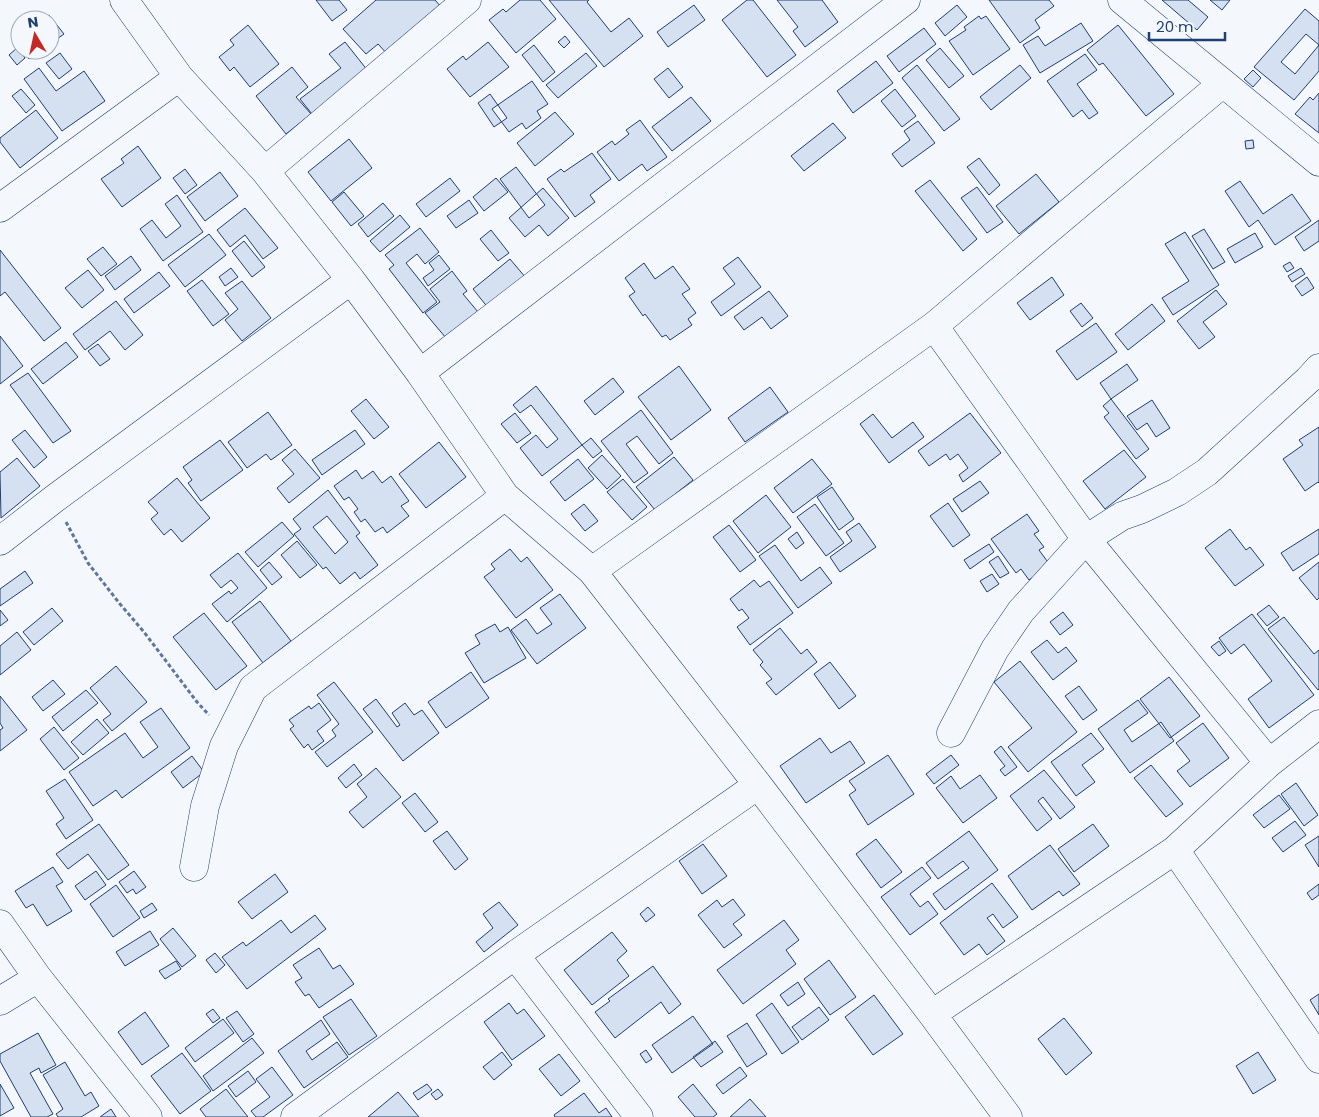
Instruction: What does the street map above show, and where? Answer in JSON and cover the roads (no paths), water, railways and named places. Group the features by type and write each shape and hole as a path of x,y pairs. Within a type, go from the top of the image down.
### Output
{"street":[{"path":"124,0 179,77 265,171 351,280 420,373 505,496 592,571 758,785 1008,1117"},
{"path":"265,171 467,0"},
{"path":"420,373 906,0"},
{"path":"1122,0 1319,162"},
{"path":"0,208 179,77"},
{"path":"592,571 934,326 1223,83"},
{"path":"0,541 351,280"},
{"path":"934,326 1086,539 1269,763"},
{"path":"951,733 995,649 1021,611 1086,539 1122,516 1142,509 1177,492 1206,472 1319,368"},
{"path":"194,867 205,806 224,746 253,688 505,496"},
{"path":"932,1014 1175,850 1269,763 1319,724"},
{"path":"298,1116 515,954 758,785"},
{"path":"1175,850 1319,1059"},
{"path":"0,924 38,978 148,1117"},
{"path":"515,954 639,1117"},
{"path":"0,1002 38,978"}]}
